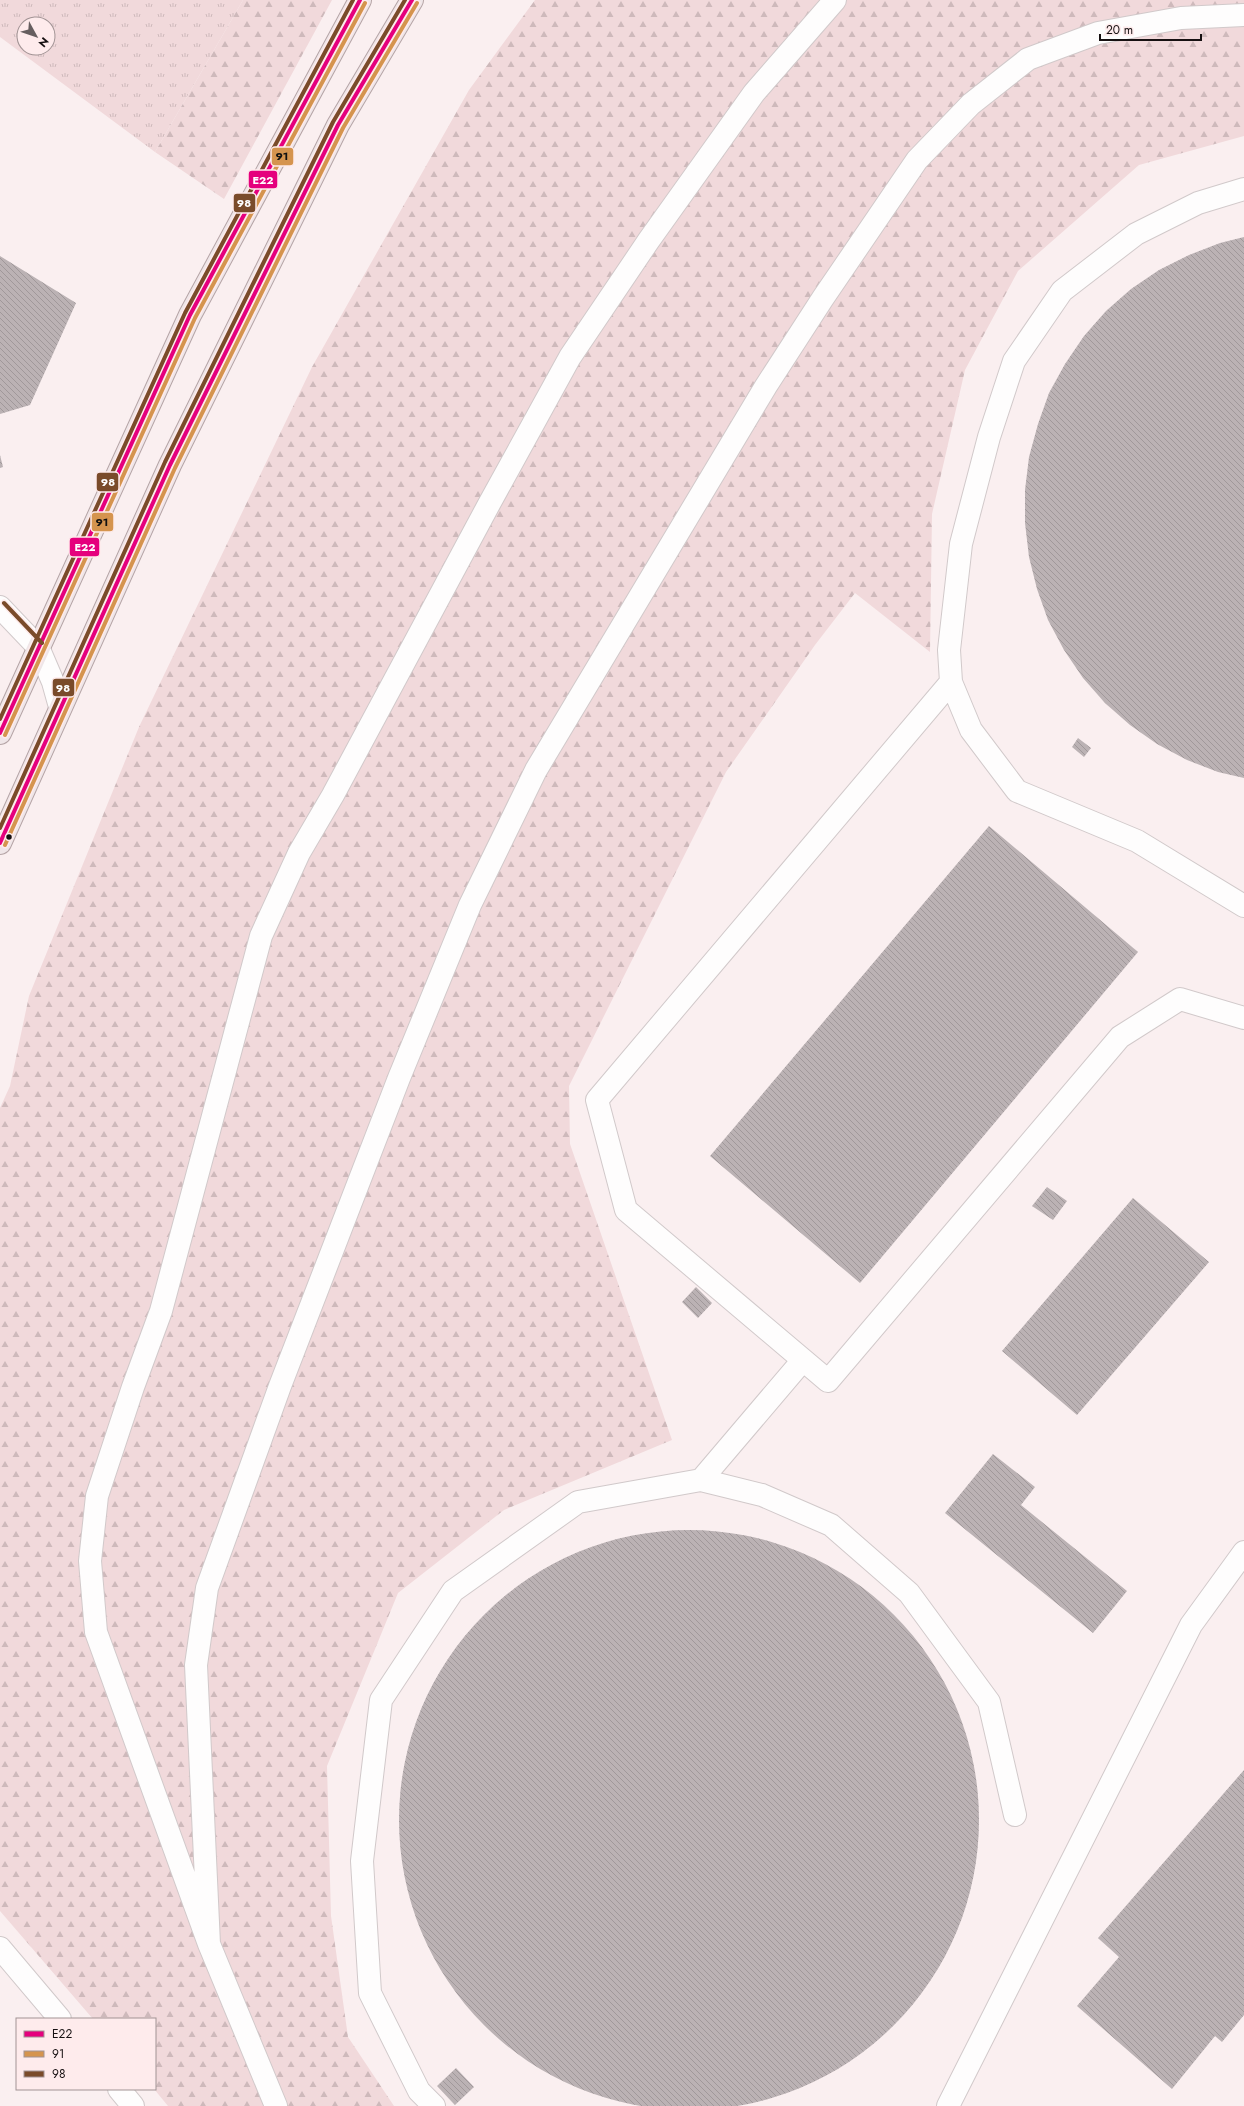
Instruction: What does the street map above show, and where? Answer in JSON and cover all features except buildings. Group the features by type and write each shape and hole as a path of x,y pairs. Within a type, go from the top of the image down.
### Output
{"main road":[{"path":"0,733 190,315 360,0"},
{"path":"0,843 170,465 331,139 412,0"}],"street":[{"path":"276,2106 209,1944 96,1632 90,1560 97,1496 133,1387 161,1310 262,936 299,853 333,795 488,506 570,357 649,240 754,93 835,0"},
{"path":"209,1944 196,1665 207,1588 280,1386 399,1078 470,906 536,770 766,386 822,298 916,160 971,104 1028,59 1098,33 1182,18 1244,15"},
{"path":"1244,189 1198,203 1136,234 1062,291 1014,361 989,437 961,544 949,650 951,682 971,730 1017,791 1137,841 1244,906"},
{"path":"0,607 38,647 53,682 60,707"},
{"path":"951,682 597,1100 626,1210 828,1381 1120,1037 1180,999 1244,1018"},
{"path":"701,1480 803,1360"},
{"path":"434,2106 419,2092 370,1993 362,1861 381,1700 453,1591 578,1502 701,1480 762,1495 831,1525 909,1593 989,1702 1015,1815"},
{"path":"948,2106 1191,1625 1244,1552"},
{"path":"0,1948 59,2018"},
{"path":"120,2090 133,2106"}],"green space":[{"path":"0,0 243,0 155,152 26,56 56,56 56,16 16,16 16,49 0,37"},
{"path":"243,0 332,0 224,199 155,152"},
{"path":"535,0 1244,0 1244,136 1139,165 1018,271 965,370 932,514 930,652 855,593 815,645 726,772 569,1086 570,1144 672,1440 504,1510 398,1593 327,1766 331,1916 348,2037 394,2106 168,2106 155,2090 156,2018 92,2018 0,1911 0,1108 10,1086 29,996 139,727 312,367 469,90"}],"transit line":[{"name":"98","path":"0,719 185,313 353,0"},
{"name":"E22","path":"0,733 190,315 360,0"},
{"name":"98","path":"0,828 165,462 333,122 405,0"},
{"name":"E22","path":"0,843 170,465 338,125 412,0"},
{"name":"91","path":"5,735 195,318 365,3"},
{"name":"91","path":"5,845 175,468 343,128 417,3"},
{"name":"98","path":"4,603 42,643"}]}
